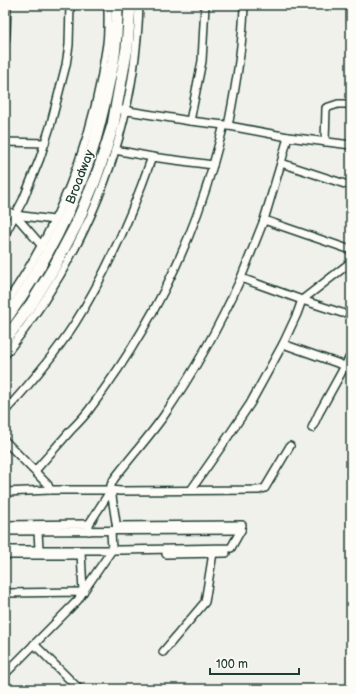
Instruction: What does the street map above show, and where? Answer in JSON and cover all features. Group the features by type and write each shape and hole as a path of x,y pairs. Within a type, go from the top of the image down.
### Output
{"main road":[{"name":"Broadway","path":"5,320 18,294 43,261 75,195 79,173 88,162 100,120 113,63 117,31 117,5"},
{"name":"Broadway","path":"5,340 35,306 63,252 87,200 102,160 113,125 121,109 128,48 130,5"}],"street":[{"path":"5,42 7,5"},
{"path":"5,234 26,193 50,127 66,65 69,45 70,5"},
{"path":"5,304 18,294 79,173 83,148 98,93 106,50 108,5"},
{"path":"5,355 35,306 58,280 80,240 98,198 115,150 121,109 136,54 139,5"},
{"path":"190,121 202,61 205,5"},
{"path":"34,471 88,411 132,349 157,305 176,267 206,193 213,165 226,126 236,85 244,19 244,5"},
{"path":"325,142 326,108 338,104 351,104"},
{"path":"121,109 288,137 351,145"},
{"path":"5,674 78,600 112,550 115,529 111,485 114,479 162,418 195,369 220,322 241,278 264,220 288,137"},
{"path":"5,142 45,143"},
{"path":"115,150 152,157 213,165"},
{"path":"5,411 56,350 95,288 127,224 152,157"},
{"path":"281,163 351,186"},
{"path":"5,210 16,215 54,220"},
{"path":"16,215 42,246"},
{"path":"264,220 351,250"},
{"path":"191,490 250,404 283,344 302,300 351,262"},
{"path":"241,278 342,313"},
{"path":"283,344 340,364"},
{"path":"312,428 351,356"},
{"path":"5,441 48,485 50,490"},
{"path":"5,492 50,490 259,490 265,488 290,446"},
{"path":"89,527 111,490"},
{"path":"5,525 115,529 242,528 231,548 112,550 5,555"},
{"path":"5,531 38,531 89,527"},
{"path":"38,531 39,549"},
{"path":"5,550 39,549 81,552"},
{"path":"120,550 121,554 226,553"},
{"path":"81,552 83,592"},
{"path":"163,652 205,602 213,553"},
{"path":"5,593 83,592"},
{"path":"34,644 79,689"}]}
